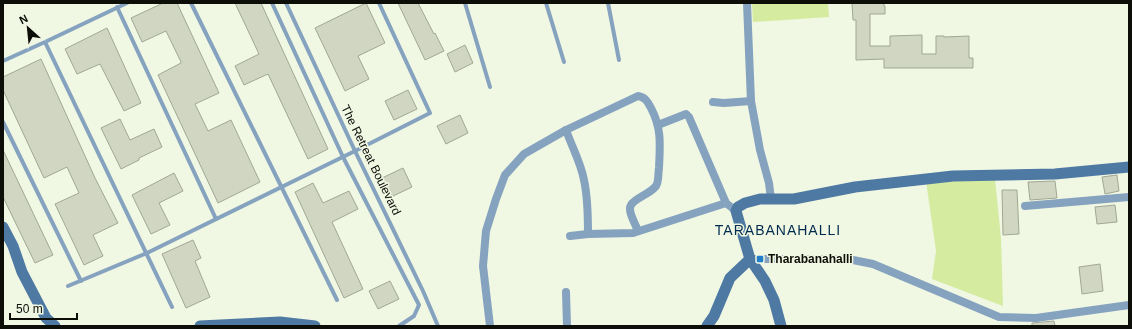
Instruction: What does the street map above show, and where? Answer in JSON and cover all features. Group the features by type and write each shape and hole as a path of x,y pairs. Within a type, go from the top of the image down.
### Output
{"street":[{"path":"747,3 751,101 760,150 769,183 771,199"},
{"path":"490,326 483,266 486,230 505,175 524,154 566,130 638,96 646,99 658,125 660,147 658,179 656,186 631,204 630,210 638,231"},
{"path":"713,102 724,103 751,101"},
{"path":"658,125 686,114 689,117 726,203 736,211 750,259 765,281 774,300 781,326"},
{"path":"566,130 584,180 587,201 588,234"},
{"path":"736,211 738,207 745,203 760,199 794,199 856,187 953,176 1055,174 1129,167"},
{"path":"1025,206 1129,197"},
{"path":"570,236 633,233 726,203"},
{"path":"3,227 13,246 22,272 46,318 55,326"},
{"path":"707,326 714,316 730,278 750,259 848,259 873,264 999,317 1036,318 1129,305"},
{"path":"566,292 567,326"},
{"path":"200,326 280,322 315,326"}],"lane":[{"path":"3,61 127,3"},
{"path":"191,3 337,300"},
{"path":"272,3 343,157 419,305 414,316 399,326"},
{"name":"The Retreat Boulevard","path":"286,3 355,151 423,291 438,326"},
{"path":"68,286 147,253 343,157 430,112 379,3"},
{"path":"466,3 490,87"},
{"path":"546,3 564,62"},
{"path":"608,3 619,60"},
{"path":"117,8 216,219"},
{"path":"45,42 172,307"},
{"path":"3,122 80,281"}],"green space":[{"path":"752,3 828,3 829,17 753,22"},
{"path":"995,179 1001,238 1003,306 932,279 936,251 926,181"}],"building":[{"path":"163,3 177,3 219,93 195,104 208,131 231,120 260,182 218,203 158,75 181,62 166,31 142,42 131,18"},
{"path":"235,3 261,3 328,149 308,159 268,74 244,85 235,66 259,54"},
{"path":"366,3 385,43 358,56 369,79 345,91 315,28"},
{"path":"398,3 418,3 444,51 425,60"},
{"path":"884,3 885,14 870,14 870,46 890,46 890,36 922,35 922,54 936,54 936,36 969,36 969,58 973,58 973,68 884,68 884,59 856,60 856,20 853,20 852,4"},
{"path":"107,28 141,103 124,111 100,64 77,74 65,49"},
{"path":"465,45 473,63 455,72 447,54"},
{"path":"41,59 95,178 118,223 93,235 103,256 84,265 55,204 79,193 67,167 44,178 3,90 3,77"},
{"path":"408,90 417,109 394,120 385,101"},
{"path":"460,115 468,133 446,144 437,126"},
{"path":"120,119 130,140 154,129 162,147 121,169 101,128"},
{"path":"3,150 53,255 35,263 3,197"},
{"path":"403,168 412,187 391,197 382,178"},
{"path":"174,173 183,191 159,203 170,225 151,234 132,195"},
{"path":"1117,175 1119,191 1105,194 1102,177"},
{"path":"1055,181 1057,198 1030,200 1028,182"},
{"path":"313,183 323,203 349,191 358,209 332,222 363,289 344,298 295,192"},
{"path":"1002,190 1017,190 1019,234 1003,235"},
{"path":"1115,205 1117,222 1097,224 1095,207"},
{"path":"193,240 201,258 195,261 210,297 186,308 162,254"},
{"path":"1100,264 1103,291 1082,294 1079,267"},
{"path":"390,281 399,299 378,309 369,291"},
{"path":"1054,321 1055,326 1032,326 1032,323"}],"place":[{"name":"Tharabanahalli","path":"760,259"}],"district":[{"name":"TARABANAHALLI","path":"778,230"}]}
